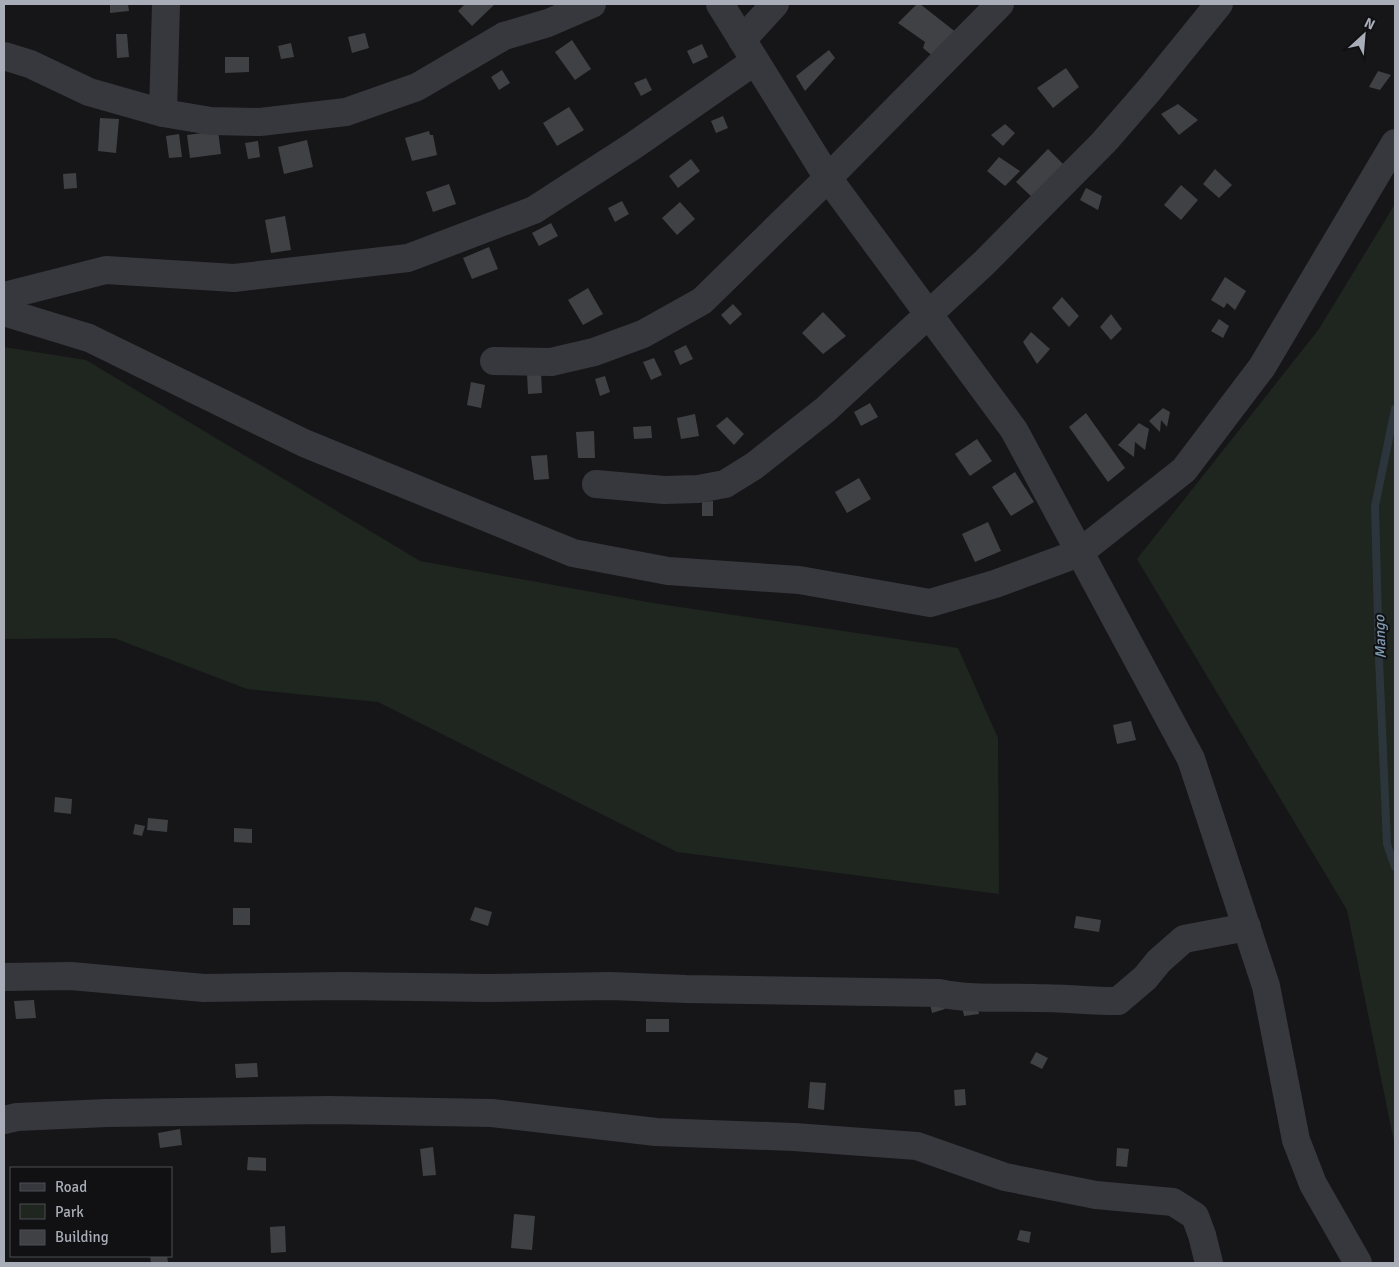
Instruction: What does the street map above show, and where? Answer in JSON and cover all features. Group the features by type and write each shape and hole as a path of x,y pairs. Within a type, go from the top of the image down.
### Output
{"street":[{"path":"163,114 166,4"},
{"path":"4,56 30,64 89,92 163,114 212,121 260,122 346,112 417,87 504,36 548,23 592,4"},
{"path":"720,4 828,178 1014,430 1191,759 1266,986 1296,1140 1313,1184 1358,1263"},
{"path":"4,296 106,270 234,278 408,258 534,210 633,146 749,51 775,4"},
{"path":"494,361 551,362 594,352 643,334 702,301 828,178 1000,4"},
{"path":"596,484 664,490 698,489 725,484 754,466 825,410 984,263 1104,142 1219,4"},
{"path":"4,312 89,338 304,443 573,553 668,571 799,580 930,603 995,584 1079,553 1184,470 1262,366 1395,143"},
{"path":"4,977 71,976 204,988 610,986 939,993 984,998 1118,1001 1145,978 1159,961 1184,939 1247,926"},
{"path":"4,1120 17,1117 107,1113 330,1110 492,1113 656,1132 794,1137 917,1146 1005,1177 1096,1195 1173,1202 1195,1216 1209,1263"}],"green space":[{"path":"1395,204 1395,1147 1347,910 1137,559 1319,329"},
{"path":"4,347 86,360 420,561 653,603 958,648 998,738 999,894 677,852 378,702 247,689 114,638 4,639"}],"building":[{"path":"110,4 128,4 129,11 110,13"},
{"path":"465,4 495,4 472,26 458,11"},
{"path":"917,4 920,4 957,33 935,58 923,48 925,42 898,23"},
{"path":"365,33 369,48 352,53 348,37"},
{"path":"116,34 127,34 129,57 117,58"},
{"path":"572,40 591,69 575,80 555,52"},
{"path":"291,43 294,57 281,59 278,46"},
{"path":"702,44 708,57 693,64 687,51"},
{"path":"829,50 835,58 805,91 796,76"},
{"path":"225,57 249,57 249,72 225,73"},
{"path":"1066,68 1079,87 1053,108 1037,88"},
{"path":"502,70 510,83 499,90 491,77"},
{"path":"1378,71 1391,75 1380,90 1369,87"},
{"path":"646,78 652,90 641,96 634,83"},
{"path":"1178,104 1198,120 1179,135 1161,114"},
{"path":"569,107 584,130 557,146 543,123"},
{"path":"723,116 728,128 716,133 711,121"},
{"path":"100,118 119,119 116,153 98,151"},
{"path":"1005,124 1015,133 1003,146 991,135"},
{"path":"218,131 221,154 190,158 187,135"},
{"path":"429,131 430,135 433,135 437,155 412,161 405,138"},
{"path":"179,134 182,157 169,158 166,136"},
{"path":"307,140 313,167 284,174 278,147"},
{"path":"258,141 260,157 248,159 245,143"},
{"path":"1048,149 1064,165 1033,198 1016,182"},
{"path":"999,157 1020,171 1005,186 987,171"},
{"path":"691,159 700,171 678,188 669,176"},
{"path":"1215,169 1232,185 1219,198 1203,184"},
{"path":"76,173 77,188 64,189 63,174"},
{"path":"449,184 456,204 433,212 426,192"},
{"path":"1181,185 1198,200 1181,220 1164,205"},
{"path":"1086,188 1102,196 1098,210 1080,200"},
{"path":"622,201 629,214 615,222 608,208"},
{"path":"680,202 695,219 677,235 662,218"},
{"path":"285,216 291,250 271,253 265,220"},
{"path":"551,223 558,236 539,246 532,233"},
{"path":"489,247 498,269 472,279 463,258"},
{"path":"1225,277 1246,291 1235,310 1227,303 1224,308 1211,300"},
{"path":"588,288 603,314 583,325 568,300"},
{"path":"1062,297 1079,316 1069,327 1052,308"},
{"path":"733,304 742,314 730,325 721,315"},
{"path":"823,312 846,336 823,354 802,333"},
{"path":"1111,314 1122,329 1111,340 1100,327"},
{"path":"1219,319 1229,326 1223,338 1211,331"},
{"path":"1031,332 1050,349 1037,364 1023,342"},
{"path":"686,345 693,359 680,365 674,351"},
{"path":"654,358 662,375 651,380 643,362"},
{"path":"541,372 542,393 528,394 527,373"},
{"path":"605,376 610,392 600,396 595,379"},
{"path":"471,382 485,385 481,408 467,405"},
{"path":"870,403 878,417 861,426 854,412"},
{"path":"1163,408 1170,412 1167,427 1161,420 1160,432 1149,421"},
{"path":"1086,413 1125,468 1108,482 1069,427"},
{"path":"695,414 699,436 681,439 677,418"},
{"path":"727,417 744,434 734,445 716,426"},
{"path":"1139,423 1149,429 1145,450 1135,442 1134,457 1118,445"},
{"path":"651,426 652,438 634,439 633,427"},
{"path":"594,431 595,458 578,458 576,432"},
{"path":"977,439 992,461 970,476 955,454"},
{"path":"547,455 549,479 534,480 531,456"},
{"path":"1015,472 1034,502 1011,516 992,487"},
{"path":"859,478 871,499 847,513 835,492"},
{"path":"713,501 713,516 702,516 702,502"},
{"path":"988,522 1001,551 975,562 962,534"},
{"path":"1131,721 1136,740 1117,744 1113,725"},
{"path":"55,797 72,799 71,814 54,812"},
{"path":"148,818 168,820 167,832 147,830"},
{"path":"135,824 145,826 142,836 133,834"},
{"path":"234,828 252,829 252,843 234,842"},
{"path":"475,907 492,912 488,926 470,920"},
{"path":"233,908 250,908 250,925 233,925"},
{"path":"1076,916 1101,920 1099,932 1074,928"},
{"path":"942,996 945,1009 932,1013 929,999"},
{"path":"976,999 979,1014 964,1016 961,1001"},
{"path":"34,1000 36,1018 16,1019 14,1001"},
{"path":"646,1019 669,1019 669,1032 646,1032"},
{"path":"1036,1052 1048,1058 1042,1069 1030,1063"},
{"path":"257,1063 258,1077 236,1078 235,1064"},
{"path":"810,1082 826,1083 824,1110 808,1108"},
{"path":"965,1089 966,1105 955,1106 954,1090"},
{"path":"180,1129 182,1145 160,1148 158,1133"},
{"path":"433,1147 436,1175 423,1176 420,1149"},
{"path":"1117,1148 1129,1149 1127,1167 1116,1166"},
{"path":"248,1157 266,1158 266,1171 247,1170"},
{"path":"514,1214 535,1216 532,1250 511,1248"},
{"path":"285,1226 286,1252 271,1253 270,1227"},
{"path":"1020,1230 1031,1232 1029,1243 1017,1240"},
{"path":"150,1257 167,1257 168,1262 151,1263"}],"waterway":[{"name":"Mango","path":"1395,409 1375,506 1387,844 1395,867"}]}
